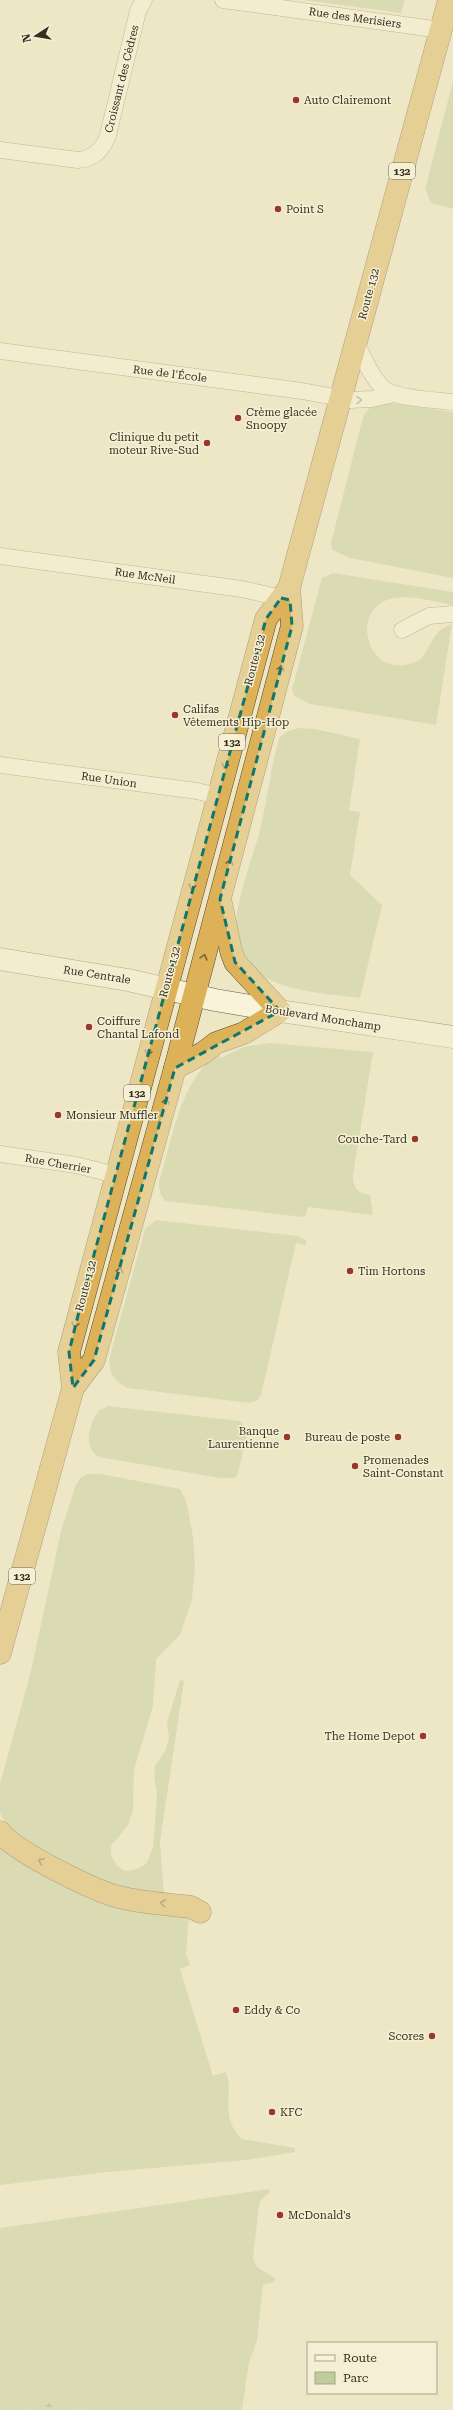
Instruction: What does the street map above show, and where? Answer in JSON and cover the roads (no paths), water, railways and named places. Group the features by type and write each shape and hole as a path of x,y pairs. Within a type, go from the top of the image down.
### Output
{"highway":[{"name":"Route 132","path":"0,1653 73,1388 94,1360 175,1068 193,995 220,899 292,626 287,595 449,0"},
{"name":"Route 132","path":"73,1388 69,1352 165,988 266,619 287,595"},
{"path":"175,1068 216,1043 244,1033 280,1011 236,962 231,951 220,899"},
{"path":"0,1832 22,1852 100,1890 120,1898 191,1907 200,1912"}],"street":[{"name":"Croissant des Cèdres","path":"0,150 78,160 85,160 98,152 104,145 108,135 138,11 144,0"},
{"name":"Rue des Merisiers","path":"223,0 441,30"},
{"path":"356,342 377,382 385,390 395,394 453,402"},
{"name":"Rue de l'École","path":"0,351 302,390 340,399 367,400 395,394"},
{"name":"Rue McNeil","path":"0,556 287,595"},
{"path":"402,630 429,616 453,614"},
{"name":"Rue Union","path":"0,765 217,796"},
{"name":"Rue Centrale","path":"0,960 122,979 193,995"},
{"name":"Boulevard Monchamp","path":"193,995 280,1011 453,1037"},
{"name":"Rue Cherrier","path":"0,1154 76,1165 116,1175"}],"place":[{"name":"Auto Clairemont","path":"296,100"},
{"name":"Point S","path":"278,209"},
{"name":"Crème glacée Snoopy","path":"238,418"},
{"name":"Clinique du petit moteur Rive-Sud","path":"207,443"},
{"name":"Califas Vêtements Hip-Hop","path":"175,715"},
{"name":"Coiffure Chantal Lafond","path":"89,1027"},
{"name":"Monsieur Muffler","path":"58,1115"},
{"name":"Couche-Tard","path":"415,1139"},
{"name":"Tim Hortons","path":"350,1271"},
{"name":"Banque Laurentienne","path":"287,1437"},
{"name":"Bureau de poste","path":"398,1437"},
{"name":"Promenades Saint-Constant","path":"355,1466"},
{"name":"The Home Depot","path":"423,1736"},
{"name":"Eddy & Co","path":"236,2010"},
{"name":"Scores","path":"432,2036"},
{"name":"KFC","path":"272,2112"},
{"name":"McDonald's","path":"280,2215"}]}
